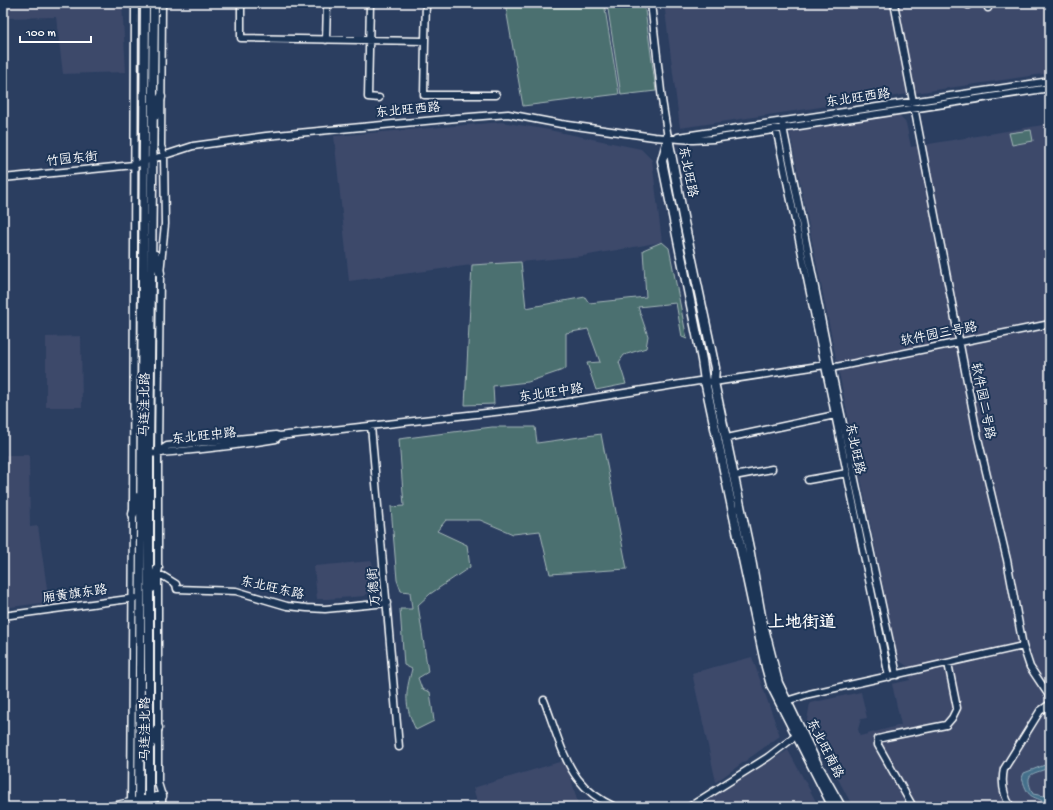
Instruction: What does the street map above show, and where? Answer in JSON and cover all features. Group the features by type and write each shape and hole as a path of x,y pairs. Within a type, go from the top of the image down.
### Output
{"main road":[{"name":"马连洼北路","path":"135,804 136,598 141,487 150,453 143,162 145,3"},
{"name":"马连洼北路","path":"149,803 149,597 154,3"},
{"path":"152,122 162,98"},
{"name":"东北旺路","path":"668,138 662,161 705,381 766,667 772,685 784,702"},
{"name":"东北旺路","path":"668,138 715,368 714,382 727,438 761,616 784,702"},
{"path":"152,244 160,273"},
{"path":"133,514 141,487"},
{"path":"149,597 158,572"},
{"name":"东北旺南路","path":"784,702 797,735 833,807"},
{"name":"东北旺南路","path":"784,702 842,807"},
{"path":"149,749 158,728"},
{"path":"112,807 149,803 162,796"}],"street":[{"name":"马连洼北路","path":"135,3 133,514 136,598"},
{"name":"马连洼北路","path":"162,3 161,146 164,155 165,224 160,273 150,453 158,572 158,783 162,796 162,807"},
{"path":"241,3 241,38 425,41"},
{"path":"326,40 327,3"},
{"path":"370,3 368,97 379,98"},
{"path":"426,3 424,95 496,94"},
{"name":"东北旺路","path":"651,3 662,100 668,138"},
{"name":"软件园二号路","path":"894,3 978,438 1007,560 1023,646 1030,667 1050,697"},
{"name":"东北旺西路","path":"143,162 193,146 266,136 449,118 508,114 561,124 668,138 782,125 913,105 1050,81"},
{"name":"东北旺西路","path":"913,105 1050,88"},
{"name":"东北旺路","path":"782,125 897,675"},
{"name":"东北旺路","path":"775,126 889,677"},
{"name":"竹园东街","path":"3,178 134,165 143,162"},
{"name":"软件园三号路","path":"832,368 1050,324"},
{"path":"825,366 832,368"},
{"name":"东北旺中路","path":"150,453 167,453 251,443 276,439 279,436 551,406 699,381 714,382 825,366"},
{"path":"727,438 835,415"},
{"name":"万德街","path":"371,426 400,747"},
{"path":"734,476 772,469"},
{"path":"808,480 847,472"},
{"name":"东北旺东路","path":"158,572 176,584 177,589 236,591 286,606 325,609 387,603"},
{"name":"厢黄旗东路","path":"3,616 149,597"},
{"path":"784,702 809,694 1023,646"},
{"path":"913,807 878,745 878,740 886,737 946,725 952,718 957,708 948,664"},
{"path":"544,700 568,763 579,780 595,795 615,807"},
{"path":"1011,807 1005,795 1003,786 1002,778 1004,769 1040,711 1050,704"},
{"path":"689,807 768,758 797,735"}],"shaded area":[{"path":"3,3 122,3 126,72 63,74 56,17 3,18"},
{"path":"664,3 1050,3 1050,73 680,128"},
{"path":"896,113 906,123 911,147 1049,124 1050,807 853,807 807,721 810,703 861,692 867,718 861,719 858,729 860,736 901,725 892,684 910,680 907,666 898,660 789,129"},
{"path":"502,122 641,149 652,160 662,242 583,256 472,265 349,281 334,136"},
{"path":"81,336 82,407 46,407 46,337"},
{"path":"3,455 29,455 30,527 38,526 49,602 3,608"},
{"path":"372,561 375,584 365,596 317,599 314,566"},
{"path":"752,657 780,736 716,782 692,673"},
{"path":"788,750 819,807 696,807"},
{"path":"566,760 579,807 479,807 473,788"},
{"path":"1050,763 1050,767 1032,774 1029,781 1033,794 1050,797 1050,805 1029,794 1022,778 1024,773"}],"green space":[{"path":"505,3 604,3 619,94 523,106"},
{"path":"607,3 644,3 656,91 621,95"},
{"path":"1031,130 1033,141 1012,145 1009,133"},
{"path":"662,242 669,248 687,339 682,337 676,303 638,307 648,336 646,348 624,355 619,362 626,384 596,390 587,363 600,362 588,329 566,333 566,369 528,382 493,386 494,404 465,405 472,265 521,262 526,308 585,297 589,303 646,297 643,250"},
{"path":"492,427 535,427 537,443 601,434 627,569 550,574 540,531 513,534 480,520 446,520 437,531 467,545 470,567 430,594 418,605 428,672 418,678 422,689 430,692 434,721 416,730 409,713 407,700 408,686 412,669 404,665 400,609 412,609 410,592 401,591 397,580 391,507 404,506 399,439"}],"district":[{"name":"上地街道","path":"802,624"}]}
